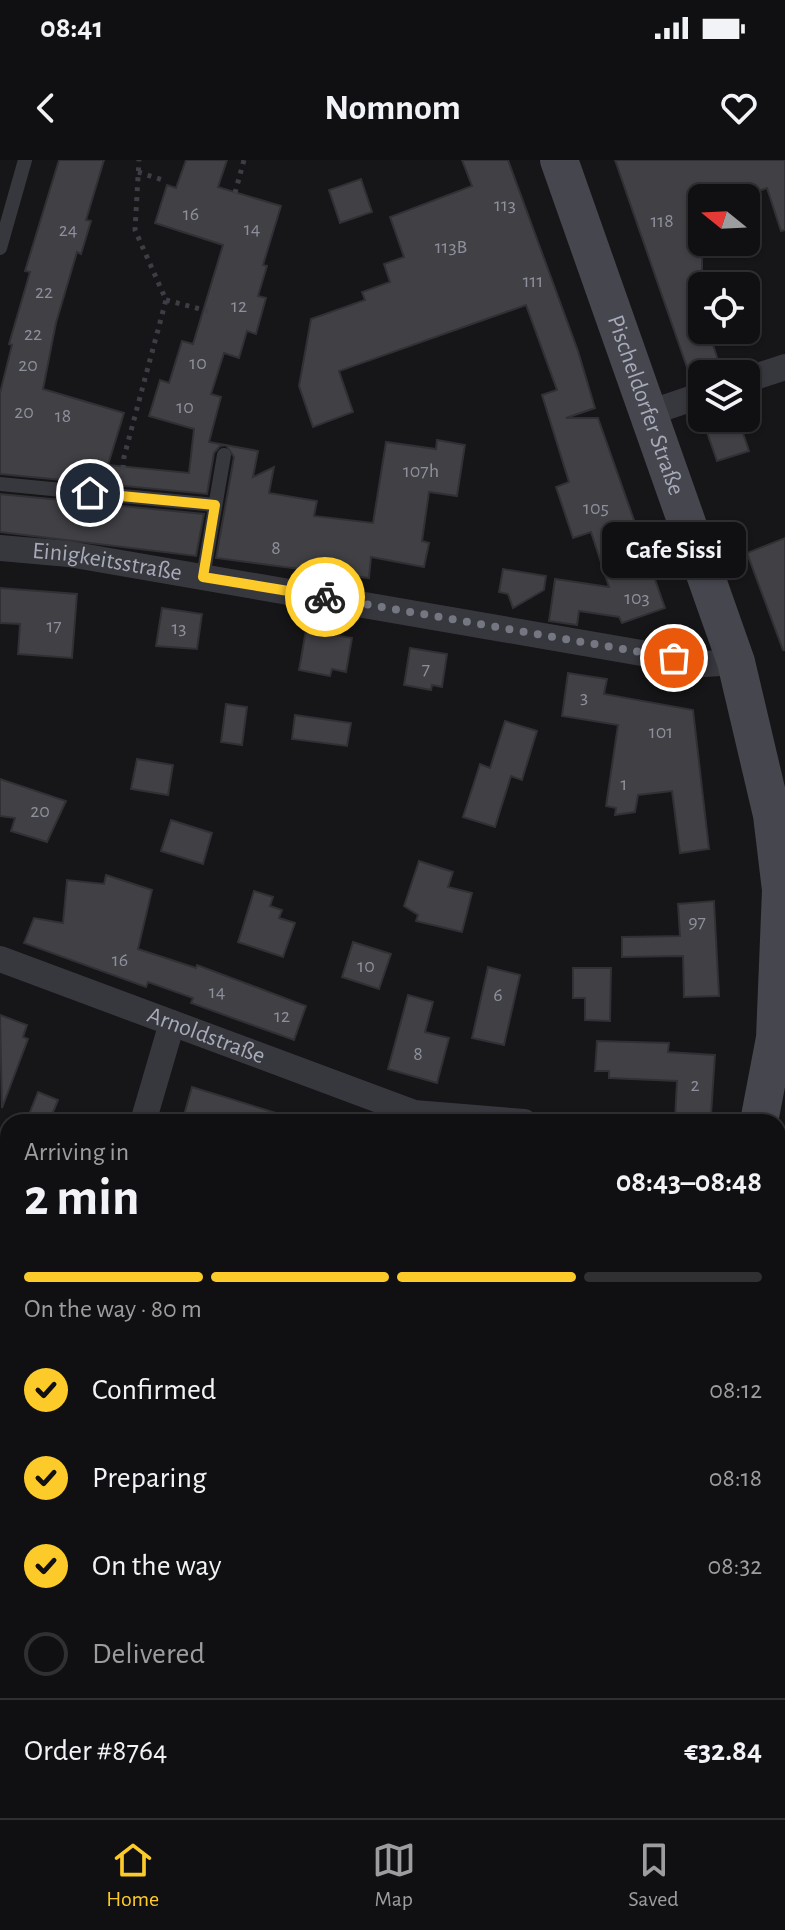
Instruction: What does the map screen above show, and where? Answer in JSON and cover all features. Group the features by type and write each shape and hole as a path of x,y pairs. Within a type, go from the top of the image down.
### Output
{"main road":[{"name":"Pischeldorfer Straße","path":"559,160 646,414 736,662 772,815 783,890 769,1098"}],"street":[{"path":"760,375 785,367"},
{"path":"646,414 688,400"},
{"name":"Einigkeitsstraße","path":"0,548 69,554 705,664 736,662"},
{"name":"Arnoldstraße","path":"0,959 407,1114"},
{"path":"145,1114 172,1023"}],"lane":[{"path":"0,248 25,160"},
{"path":"203,577 224,455"},
{"path":"0,484 215,505"}],"path":[{"path":"121,496 124,457 166,300 135,230 139,160"},
{"path":"235,193 244,160"},
{"path":"138,172 163,180"},
{"path":"166,300 208,311"}],"building":[{"path":"59,160 104,160 86,220 91,221 81,254 77,252 56,323 43,389 124,413 108,465 189,473 194,429 149,416 160,380 169,383 182,341 193,344 223,245 155,223 167,185 176,188 186,160 227,160 218,187 281,206 263,265 267,266 258,296 266,298 256,334 247,331 239,358 224,353 211,394 221,397 209,442 226,445 220,446 214,453 207,494 0,474 0,393 12,345 9,344 30,272 25,271"},
{"path":"462,160 508,160 578,351 595,408 566,418 598,418 665,608 622,623 619,617 579,611 577,625 549,621 555,579 609,587 591,532 573,538 556,487 569,482 542,395 557,390 526,305 339,371 353,412 313,427 299,386 311,319 365,300 362,292 390,282 384,264 404,257 390,217 472,186"},
{"path":"615,160 785,160 785,230 781,231 767,188 760,190 760,184 688,184 688,256 702,256 702,272 688,272 688,344 713,344 718,360 688,360 688,370"},
{"path":"361,179 372,212 340,223 329,190"},
{"path":"707,432 743,432 749,451 717,461"},
{"path":"437,440 465,445 457,496 429,492 422,541 429,543 424,567 371,557 369,578 216,558 234,457 226,445 258,451 253,477 274,467 269,493 317,501 314,516 373,523 386,442 436,449"},
{"path":"0,494 204,514 196,556 0,532"},
{"path":"785,538 785,650 783,650 747,553"},
{"path":"503,569 546,576 544,590 513,608 508,594 499,592"},
{"path":"0,588 77,594 72,658 18,654 20,624 0,623"},
{"path":"162,608 202,614 197,649 156,646"},
{"path":"306,630 352,638 346,672 332,669 330,676 299,670"},
{"path":"410,648 447,654 442,687 432,685 431,690 404,685"},
{"path":"568,673 607,679 604,694 693,710 709,849 680,853 672,791 638,795 635,812 615,815 616,808 606,806 618,725 562,716"},
{"path":"226,704 247,707 242,745 221,742"},
{"path":"295,715 351,723 347,746 292,739"},
{"path":"505,721 537,731 522,780 511,776 495,827 463,817 480,764 490,768"},
{"path":"137,759 173,765 168,795 131,789"},
{"path":"0,779 66,801 47,842 11,831 15,818 0,816"},
{"path":"171,820 212,833 203,864 161,851"},
{"path":"419,861 453,872 448,887 472,893 462,932 416,921 418,915 404,906"},
{"path":"106,875 152,890 138,949 196,968 197,965 306,1006 294,1040 191,1003 193,998 148,982 146,987 24,943 34,918 63,923 67,880 104,884"},
{"path":"254,891 273,897 270,906 282,910 279,918 295,923 283,957 238,942"},
{"path":"714,901 719,996 684,997 683,956 622,957 622,937 680,936 678,904"},
{"path":"353,942 391,954 379,989 342,977"},
{"path":"488,967 520,975 504,1045 472,1038"},
{"path":"573,968 611,968 610,1021 585,1020 585,998 573,998"},
{"path":"408,995 433,1002 425,1032 449,1038 437,1083 388,1069"},
{"path":"0,1015 27,1025 23,1037 28,1039 2,1108"},
{"path":"597,1041 669,1043 668,1052 715,1055 711,1114 675,1114 677,1081 609,1078 609,1071 595,1071"},
{"path":"192,1087 279,1114 184,1114"},
{"path":"38,1092 58,1100 52,1114 29,1114"}],"way so far":[{"path":"325,597 674,658"}],"place":[{"name":"Cafe Sissi","path":"674,658"}],"route":[{"path":"90,493 215,505 203,577 325,597"}]}
